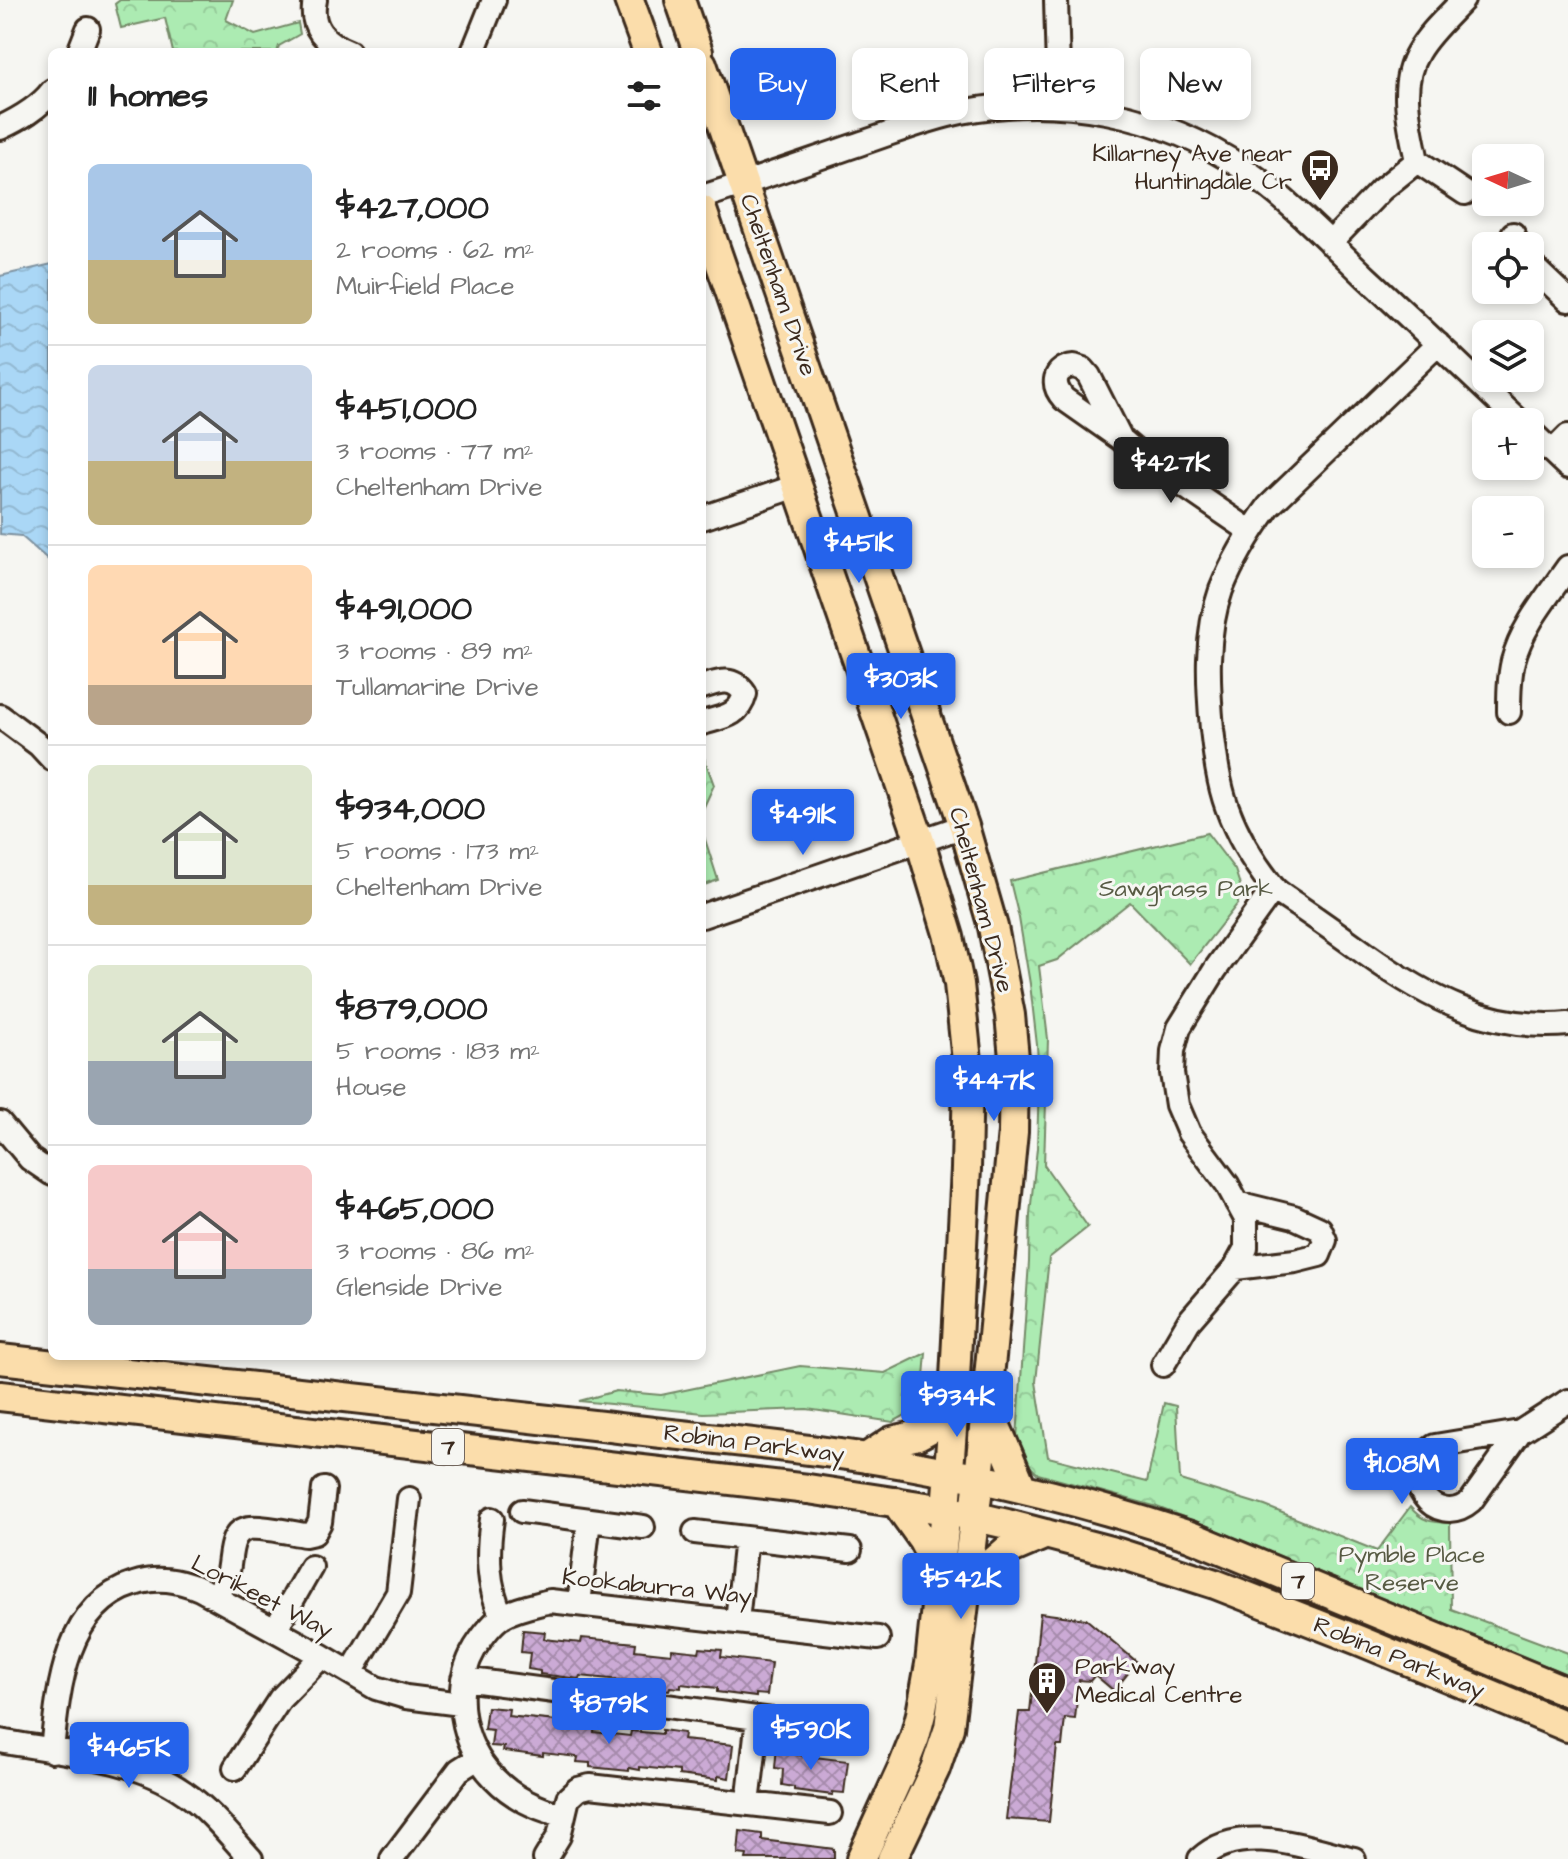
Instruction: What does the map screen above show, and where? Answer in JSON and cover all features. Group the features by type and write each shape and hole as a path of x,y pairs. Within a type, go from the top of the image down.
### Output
{"main road":[{"path":"629,0 647,48"},
{"path":"680,0 697,48"},
{"name":"Cheltenham Drive","path":"706,76 964,826 993,927 1010,1015 1014,1058 1010,1171 975,1517 949,1728 935,1769 892,1859"},
{"name":"Cheltenham Drive","path":"706,222 920,841 949,937 965,1034 968,1071 966,1169 953,1416 930,1664 915,1737 861,1859"},
{"name":"Robina Parkway","path":"0,1359 866,1458 949,1472 1126,1515 1190,1536 1568,1692"},
{"name":"Robina Parkway","path":"0,1396 808,1489 946,1510 1046,1534 1215,1584 1568,1727"},
{"path":"986,1405 1022,1488"},
{"path":"866,1458 892,1441 918,1435 953,1416"},
{"path":"896,1502 923,1540 940,1573"},
{"path":"967,1585 1006,1551 1046,1534"}],"street":[{"path":"315,0 313,12 317,29 341,48"},
{"path":"475,48 494,0"},
{"path":"1056,0 1057,48"},
{"path":"1463,0 1419,49 1406,80 1409,120 1417,161 1465,193"},
{"path":"81,48 88,29"},
{"path":"0,128 34,109 48,95"},
{"path":"706,196 904,129 959,112 984,109"},
{"path":"1124,116 1189,138 1244,169 1272,190 1505,408"},
{"path":"1330,243 1381,190 1417,161"},
{"path":"1544,277 1568,300"},
{"path":"1438,344 1269,506 1250,531 1220,593 1213,620 1208,681 1215,759 1226,805 1245,845 1274,888 1395,975 1454,1007 1505,1022 1568,1024"},
{"path":"1121,439 1142,457 1250,531"},
{"path":"1544,441 1564,455"},
{"path":"706,517 797,486"},
{"path":"1509,712 1510,676 1518,645 1568,567"},
{"path":"706,686 733,682 745,694 736,712 706,722"},
{"path":"0,716 48,755"},
{"path":"706,915 964,826"},
{"path":"1163,1365 1189,1321 1235,1268 1246,1248 1246,1219 1227,1184 1189,1133 1177,1105 1172,1073 1173,1051 1179,1028 1274,888"},
{"path":"0,1123 30,1159 48,1171"},
{"path":"1235,1268 1319,1255 1325,1240 1320,1229 1294,1217 1237,1203"},
{"path":"1520,1432 1435,1446 1426,1452 1417,1471 1423,1495 1431,1504 1442,1509 1463,1508 1520,1432 1568,1401"},
{"path":"215,1597 228,1573 235,1538 243,1530 252,1527 305,1535 314,1533 320,1522 324,1489"},
{"path":"351,1673 398,1593 409,1499"},
{"path":"522,1511 643,1527"},
{"path":"492,1519 489,1568 502,1617 481,1639 463,1679 461,1704 468,1734 478,1758 494,1779 514,1795 563,1815"},
{"path":"579,1604 589,1520"},
{"path":"695,1532 850,1550"},
{"path":"737,1621 746,1538"},
{"path":"275,1630 311,1567"},
{"name":"Lorikeet Way","path":"52,1751 61,1680 79,1630 93,1609 109,1595 145,1580 184,1582 376,1688 461,1704"},
{"name":"Kookaburra Way","path":"502,1617 550,1601 878,1638"},
{"path":"235,1768 280,1699 322,1656"},
{"path":"463,1679 848,1730"},
{"path":"748,1804 758,1718"},
{"path":"0,1741 122,1763 145,1771 185,1793 251,1859"},
{"path":"392,1859 459,1770 478,1758"},
{"path":"545,1859 559,1836 568,1798 578,1789 590,1786 830,1813"},
{"path":"1200,1859 1226,1843 1257,1839 1354,1859"}],"green space":[{"path":"120,0 233,0 226,20 255,35 298,23 300,34 278,48 172,48 165,18 121,28 115,4"},
{"path":"706,763 714,785 706,802"},
{"path":"1207,833 1235,870 1240,885 1238,903 1190,964 1130,902 1057,960 1039,966 1048,1039 1044,1165 1088,1227 1049,1258 1036,1382 1048,1457 1147,1482 1164,1403 1176,1406 1180,1480 1265,1506 1377,1551 1410,1507 1428,1520 1450,1523 1451,1609 1568,1653 1568,1675 1202,1524 1154,1506 1038,1474 1022,1453 1017,1438 1039,1081 1030,984 1010,881"},
{"path":"706,842 718,880 706,884"},
{"path":"926,1353 922,1400 915,1410 893,1422 807,1409 704,1413 579,1401 616,1391 661,1395 800,1366 885,1373"}],"water":[{"path":"48,265 48,560 21,536 0,534 0,276"}],"building":[{"name":"Parkway Medical Centre","path":"1040,1613 1086,1619 1137,1662 1114,1691 1095,1675 1090,1681 1079,1680 1075,1719 1065,1718 1062,1746 1057,1746 1049,1822 1006,1819 1019,1712 1030,1712"},
{"path":"523,1630 545,1632 544,1639 581,1643 582,1638 636,1643 635,1650 671,1654 672,1649 699,1652 700,1648 722,1650 721,1657 771,1663 767,1695 756,1694 756,1697 681,1684 681,1688 670,1687 669,1690 630,1685 630,1681 540,1674 540,1671 528,1669 530,1653 521,1652"},
{"path":"487,1707 509,1709 508,1716 595,1725 594,1732 630,1736 631,1731 662,1734 662,1730 684,1733 683,1740 733,1745 729,1778 718,1776 718,1780 679,1775 679,1771 640,1767 640,1770 629,1768 629,1771 590,1767 590,1763 577,1762 578,1757 503,1751 504,1747 491,1746 493,1730 484,1729"},
{"path":"777,1746 799,1748 798,1755 848,1761 844,1793 833,1792 833,1795 794,1790 794,1787 782,1785 783,1769 775,1768"},
{"path":"740,1831 762,1834 762,1840 834,1849 834,1859 746,1859 747,1855 738,1854"}],"place":[{"name":"Killarney Ave near Huntingdale Cr","path":"1320,202"},
{"name":"Parkway Medical Centre","path":"1047,1715"}],"park label":[{"name":"Sawgrass Park","path":"1186,889"},
{"name":"Pymble Place Reserve","path":"1412,1569"}]}
